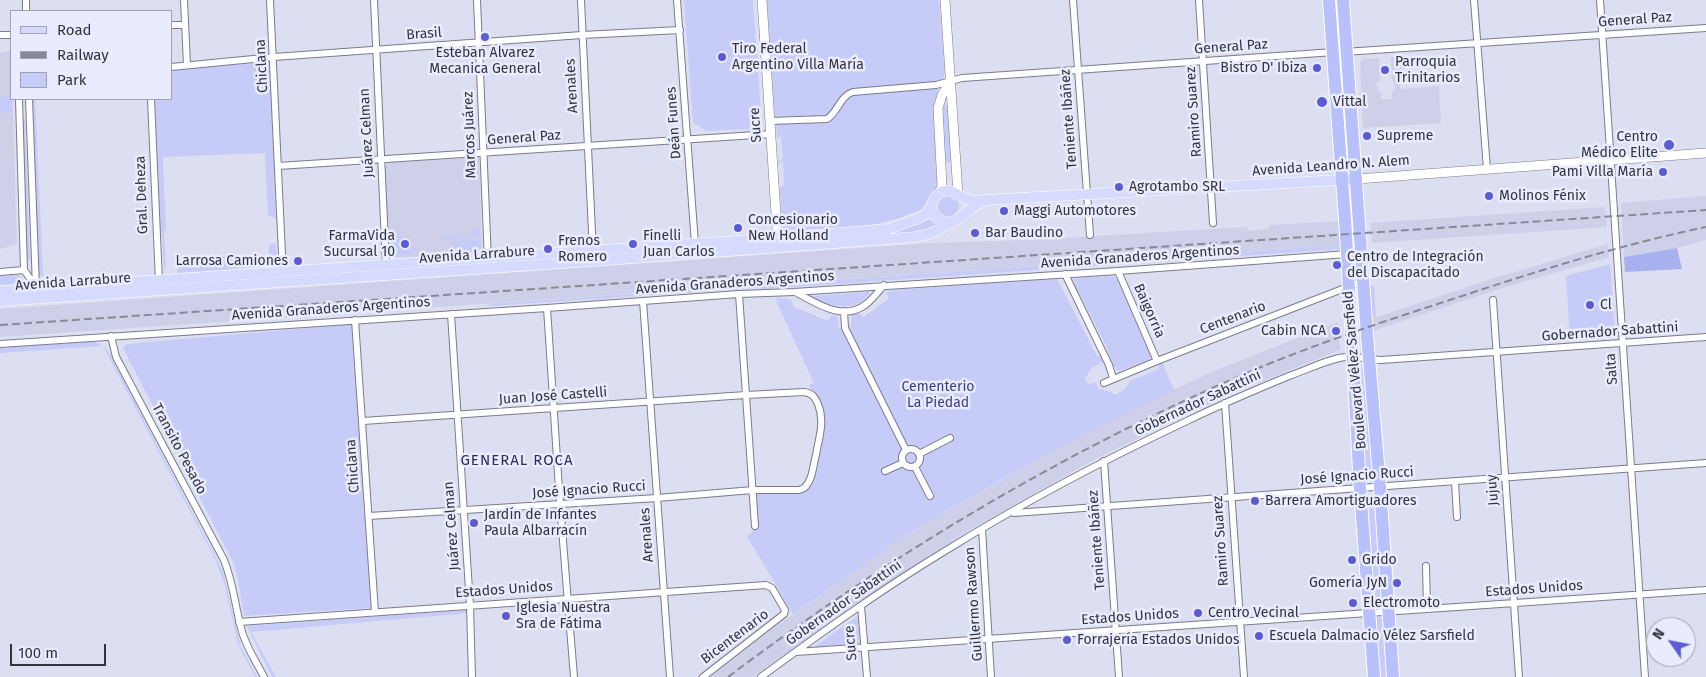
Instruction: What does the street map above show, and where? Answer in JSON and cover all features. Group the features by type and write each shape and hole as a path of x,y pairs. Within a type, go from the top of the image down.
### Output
{"highway":[{"name":"Boulevard Vélez Sarsfield","path":"1329,0 1348,254 1360,488 1374,677"},
{"name":"Boulevard Vélez Sarsfield","path":"1344,0 1368,359 1380,487 1393,677"}],"main road":[{"name":"Sucre","path":"762,0 778,243"},
{"path":"945,0 958,194 963,202 961,215"},
{"path":"951,81 942,95 938,108 942,186 934,198 932,205 933,213 944,222 952,222 974,205 986,200"},
{"name":"Avenida Leandro N. Alem","path":"958,194 970,200 986,200 1342,180 1706,153"},
{"path":"939,193 950,191 958,194"},
{"name":"Avenida Larrabure","path":"593,256 695,244 778,243 888,229 917,219 926,214 932,205"},
{"name":"Avenida Larrabure","path":"0,301 159,285 283,276 778,243 916,237 930,234 952,222"},
{"name":"Avenida Larrabure","path":"283,276 386,265 488,263"},
{"name":"Avenida Larrabure","path":"0,291 36,288 159,285"}],"street":[{"path":"184,0 187,65"},
{"name":"Chiclana","path":"270,0 283,276"},
{"name":"Juárez Celman","path":"374,0 386,265"},
{"name":"Marcos Juárez","path":"477,0 488,263"},
{"name":"Arenales","path":"581,0 593,256"},
{"name":"Deán Funes","path":"678,0 695,244"},
{"name":"Teniente Ibáñez","path":"1073,0 1090,235"},
{"name":"Ramiro Suarez","path":"1199,0 1213,223"},
{"path":"1474,0 1487,169"},
{"name":"Salta","path":"1600,0 1645,677"},
{"path":"172,25 185,24"},
{"name":"General Paz","path":"770,121 827,118 831,116 845,96 853,92 936,84 962,78 1706,28"},
{"name":"Brasil","path":"172,66 479,42 680,30"},
{"path":"19,100 24,270 40,298"},
{"path":"29,100 36,288"},
{"name":"Gral. Deheza","path":"151,100 159,285"},
{"path":"19,115 29,114"},
{"name":"General Paz","path":"278,166 771,134"},
{"name":"Avenida Granaderos Argentinos","path":"111,336 1118,271 1361,253"},
{"path":"0,272 24,270"},
{"name":"Baigorria","path":"1118,271 1157,360"},
{"path":"1065,274 1109,365 1113,378"},
{"name":"Centenario","path":"1104,383 1157,360 1363,281"},
{"path":"794,292 826,309 844,311 860,308 884,285"},
{"path":"739,294 756,526"},
{"name":"Jujuy","path":"1493,300 1519,677"},
{"name":"Arenales","path":"642,301 670,677"},
{"path":"547,308 566,599 574,677"},
{"path":"844,311 845,328 906,450"},
{"name":"Juárez Celman","path":"451,314 470,606 472,677"},
{"name":"Chiclana","path":"355,320 375,612"},
{"path":"0,344 111,336"},
{"name":"Transito Pesado","path":"111,336 116,357 224,560 231,580 239,622 245,641 264,677"},
{"name":"Gobernador Sabattini","path":"761,677 917,568 1010,513 1104,461 1225,403 1306,370 1340,358 1352,357 1381,360 1706,338"},
{"name":"Juan José Castelli","path":"362,422 807,392 815,398 822,418 808,484"},
{"name":"Ramiro Suarez","path":"1225,403 1230,498 1244,677"},
{"path":"919,454 950,438"},
{"path":"906,450 913,450 919,454 920,460 915,467 907,467 903,463 902,454 906,450"},
{"name":"Teniente Ibáñez","path":"1104,461 1119,677"},
{"path":"885,471 903,463"},
{"name":"José Ignacio Rucci","path":"1010,513 1706,463"},
{"path":"915,467 930,496"},
{"path":"1455,482 1457,517"},
{"name":"José Ignacio Rucci","path":"369,516 753,490 799,490 808,484"},
{"name":"Guillermo Rawson","path":"982,529 991,677"},
{"path":"1426,566 1427,609"},
{"name":"Estados Unidos","path":"239,622 766,585 771,586 785,610 782,616"},
{"name":"Estados Unidos","path":"795,652 1706,590"},
{"name":"Sucre","path":"861,606 867,677"},
{"name":"Bicentenario","path":"703,677 782,616"}],"shaded area":[{"path":"10,51 10,100 13,100 17,244 0,249 0,52"},
{"path":"1414,56 1414,68 1399,69 1400,89 1439,86 1441,123 1363,128 1360,63 1363,59 1379,58 1380,82 1377,82 1378,92 1381,92 1381,99 1392,99 1392,91 1395,91 1394,82 1392,81 1391,57"},
{"path":"479,158 482,251 479,254 392,258 389,254 385,167 387,163"},
{"path":"1706,196 1706,240 1677,248 1624,257 1621,203"},
{"path":"1605,207 1607,227 1372,243 1371,223"},
{"path":"1342,221 1343,245 0,337 0,309 930,243 1028,240 1247,227 1248,231 1268,229 1270,225"},
{"path":"1608,244 1609,257 1499,289 1369,332 1369,320 1495,278"},
{"path":"1677,248 1682,269 1625,272 1624,257"},
{"path":"1338,322 1340,350 1235,392 1099,457 928,556 853,606 753,677 708,677 775,627 880,554 890,544 1053,451 1124,413 1214,371"}],"green space":[{"name":"Tiro Federal Argentino Villa María","path":"684,0 753,0 761,115 749,129 706,131 693,122"},
{"path":"767,0 939,0 945,72 943,79 937,82 851,89 842,96 847,98 853,95 936,87 939,92 934,107 937,187 922,209 900,218 872,225 790,233 783,228 780,188 784,185 783,161 778,164 778,162 783,159 781,136 777,139 776,124 827,116 775,118"},
{"path":"267,62 270,64 276,218 268,215 265,153 163,157 166,231 164,232 166,268 164,269 162,232 159,230 154,100 172,100 172,70"},
{"path":"10,96 12,112 0,113 0,97"},
{"path":"32,100 35,100 43,276 39,276"},
{"path":"943,105 948,106 951,161 949,164 946,161"},
{"path":"24,118 29,260 27,259 22,120"},
{"path":"948,195 956,198 959,206 956,214 948,217 940,214 937,206 940,198"},
{"path":"930,219 937,225 918,232 788,242 897,230"},
{"path":"473,228 480,228 480,237 441,240 441,237 473,235"},
{"path":"401,231 402,248 419,247 412,255 397,255 393,252 392,232"},
{"path":"481,240 481,246 478,249 460,251 448,242"},
{"path":"273,243 276,245 277,262 275,263 269,253 269,245"},
{"path":"1343,245 1342,249 763,289 491,306 488,304"},
{"path":"243,255 258,264 259,267 177,273 178,269 192,258"},
{"name":"Cl","path":"1610,264 1615,333 1611,337 1570,339 1566,276"},
{"path":"0,276 21,276 22,282 20,284 0,285"},
{"path":"1113,276 1118,280 1152,357 1122,370 1118,370 1113,365 1106,345 1073,282 1075,278"},
{"name":"Cementerio La Piedad","path":"1057,279 1097,356 1102,357 1104,361 1090,369 1091,371 1085,377 1088,384 1096,383 1099,389 1115,395 1125,389 1130,381 1159,369 1158,364 1162,362 1174,390 1101,425 995,483 890,544 880,554 793,614 747,536 757,527 757,494 799,493 810,487 825,420 823,409 816,393 810,388 809,384 814,383 777,303 776,297 791,300 794,307 828,321 831,316 837,316 839,328 851,327 852,314 859,313 864,317 889,298 886,293 892,290"},
{"path":"1369,286 1374,286 1376,317 1369,320"},
{"path":"869,292 870,294 859,303 847,306 827,303 812,296"},
{"path":"353,324 371,608 244,616 234,564 123,348 127,344"},
{"path":"93,341 102,346 0,353 0,348"},
{"path":"103,347 108,351 223,571 240,645 257,677 255,677 238,644 224,582 214,557"},
{"path":"1364,368 1374,478 1369,481 1365,480 1357,369"},
{"path":"1376,497 1382,605 1377,607 1374,605 1365,498"},
{"path":"466,610 470,613 251,632 276,677 272,677 247,626"},
{"path":"858,616 860,643 811,649"},
{"path":"1379,617 1383,619 1389,677 1378,677 1376,619"}],"railway":[{"path":"0,325 1706,210"},
{"path":"728,677 845,594 965,517 1090,447 1219,385 1341,337 1495,285 1615,249 1706,227"}],"place":[{"name":"Esteban Alvarez Mecanica General","path":"485,37"},
{"name":"Tiro Federal Argentino Villa María","path":"722,57"},
{"name":"Bistro D' Ibiza","path":"1317,68"},
{"name":"Parroquia Trinitarios","path":"1385,70"},
{"name":"Vittal","path":"1322,102"},
{"name":"Supreme","path":"1367,136"},
{"name":"Centro Médico Elite","path":"1669,145"},
{"name":"Pami Villa María","path":"1663,172"},
{"name":"Agrotambo SRL","path":"1119,187"},
{"name":"Molinos Fénix","path":"1489,196"},
{"name":"Maggi Automotores","path":"1004,211"},
{"name":"Concesionario New Holland","path":"738,228"},
{"name":"Bar Baudino","path":"975,233"},
{"name":"FarmaVida Sucursal 10","path":"405,244"},
{"name":"Finelli Juan Carlos","path":"633,244"},
{"name":"Frenos Romero","path":"548,249"},
{"name":"Larrosa Camiones","path":"298,261"},
{"name":"Centro de Integración del Discapacitado","path":"1337,265"},
{"name":"Cl","path":"1590,305"},
{"name":"Cabin NCA","path":"1336,331"},
{"name":"Barrera Amortiguadores","path":"1255,501"},
{"name":"Jardín de Infantes Paula Albarracín","path":"474,523"},
{"name":"Grido","path":"1352,560"},
{"name":"Gomería JyN","path":"1397,583"},
{"name":"Electromoto","path":"1353,603"},
{"name":"Centro Vecinal","path":"1198,613"},
{"name":"Iglesia Nuestra Sra de Fátima","path":"506,616"},
{"name":"Escuela Dalmacio Vélez Sarsfield","path":"1259,636"},
{"name":"Forrajería Estados Unidos","path":"1067,640"}],"district":[{"name":"GENERAL ROCA","path":"517,461"}]}
